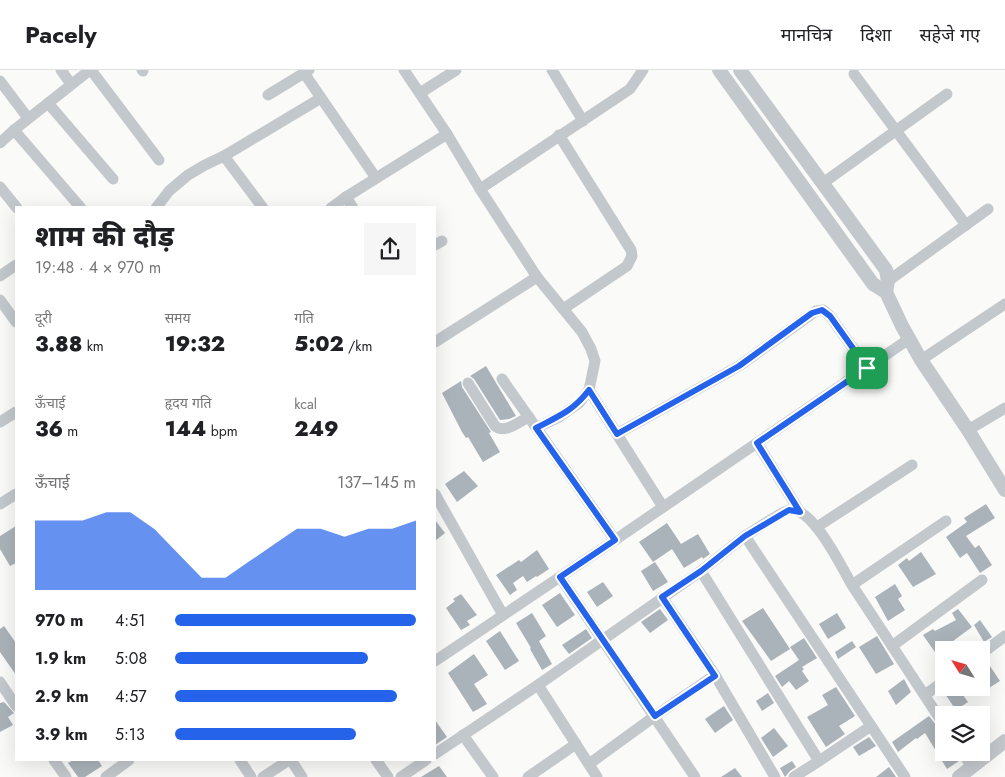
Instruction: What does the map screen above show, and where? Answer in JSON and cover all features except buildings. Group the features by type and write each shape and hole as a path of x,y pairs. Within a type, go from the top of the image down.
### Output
{"street":[{"path":"61,70 71,84"},
{"path":"0,143 28,118 91,70 159,160"},
{"path":"404,70 447,134 537,277 582,332 591,349 595,360 589,390 580,403 560,417 536,428"},
{"path":"420,94 456,70"},
{"path":"552,70 583,120"},
{"path":"480,189 630,89 643,70"},
{"path":"718,70 873,284 887,286 988,209"},
{"path":"740,70 886,270 887,286 909,339 1005,490"},
{"path":"268,95 306,72 321,98 376,178"},
{"path":"854,74 966,225"},
{"path":"0,81 28,118"},
{"path":"823,184 947,94"},
{"path":"158,206 169,191 188,175 224,156 321,98"},
{"path":"48,103 113,180"},
{"path":"14,130 79,206"},
{"path":"334,206 447,134"},
{"path":"559,136 631,250 632,256 627,266 563,309"},
{"path":"224,156 262,206"},
{"path":"0,187 15,206"},
{"path":"346,197 352,206"},
{"path":"0,276 15,266"},
{"path":"436,338 537,277"},
{"path":"0,300 15,321"},
{"path":"921,360 1005,304"},
{"path":"617,434 739,366 816,311 822,310 830,316 867,368"},
{"path":"436,660 909,339"},
{"path":"502,379 615,540"},
{"path":"468,383 495,426 500,429 505,429 529,417"},
{"path":"589,390 663,507"},
{"path":"968,430 1005,408"},
{"path":"0,422 15,413"},
{"path":"757,443 800,512 817,527 852,585 935,712"},
{"path":"817,527 912,465"},
{"path":"0,504 15,495"},
{"path":"436,496 503,615"},
{"path":"436,753 604,640 701,571 745,536 789,510 800,512"},
{"path":"852,585 946,520"},
{"path":"745,536 905,777"},
{"path":"701,571 819,761"},
{"path":"560,577 696,777"},
{"path":"892,646 982,580"},
{"path":"662,597 715,676 775,777"},
{"path":"990,647 1005,636"},
{"path":"589,764 655,716 715,676"},
{"path":"0,682 15,704"},
{"path":"538,685 597,777"},
{"path":"924,695 935,687"},
{"path":"794,777 871,726"},
{"path":"463,735 493,777"},
{"path":"959,777 1005,741"},
{"path":"528,777 576,744"},
{"path":"55,761 66,777"},
{"path":"106,777 128,761"},
{"path":"241,761 251,777"},
{"path":"263,777 288,761"},
{"path":"291,761 302,777"},
{"path":"377,761 388,777"},
{"path":"401,777 425,761"},
{"path":"968,761 972,767"}],"route":[{"path":"816,311 828,312 867,368 757,443 800,512 789,510 745,536 701,571 662,597 715,676 655,716 560,577 615,540 536,428 560,417 580,403 589,390 617,434 739,366 816,311"}]}
